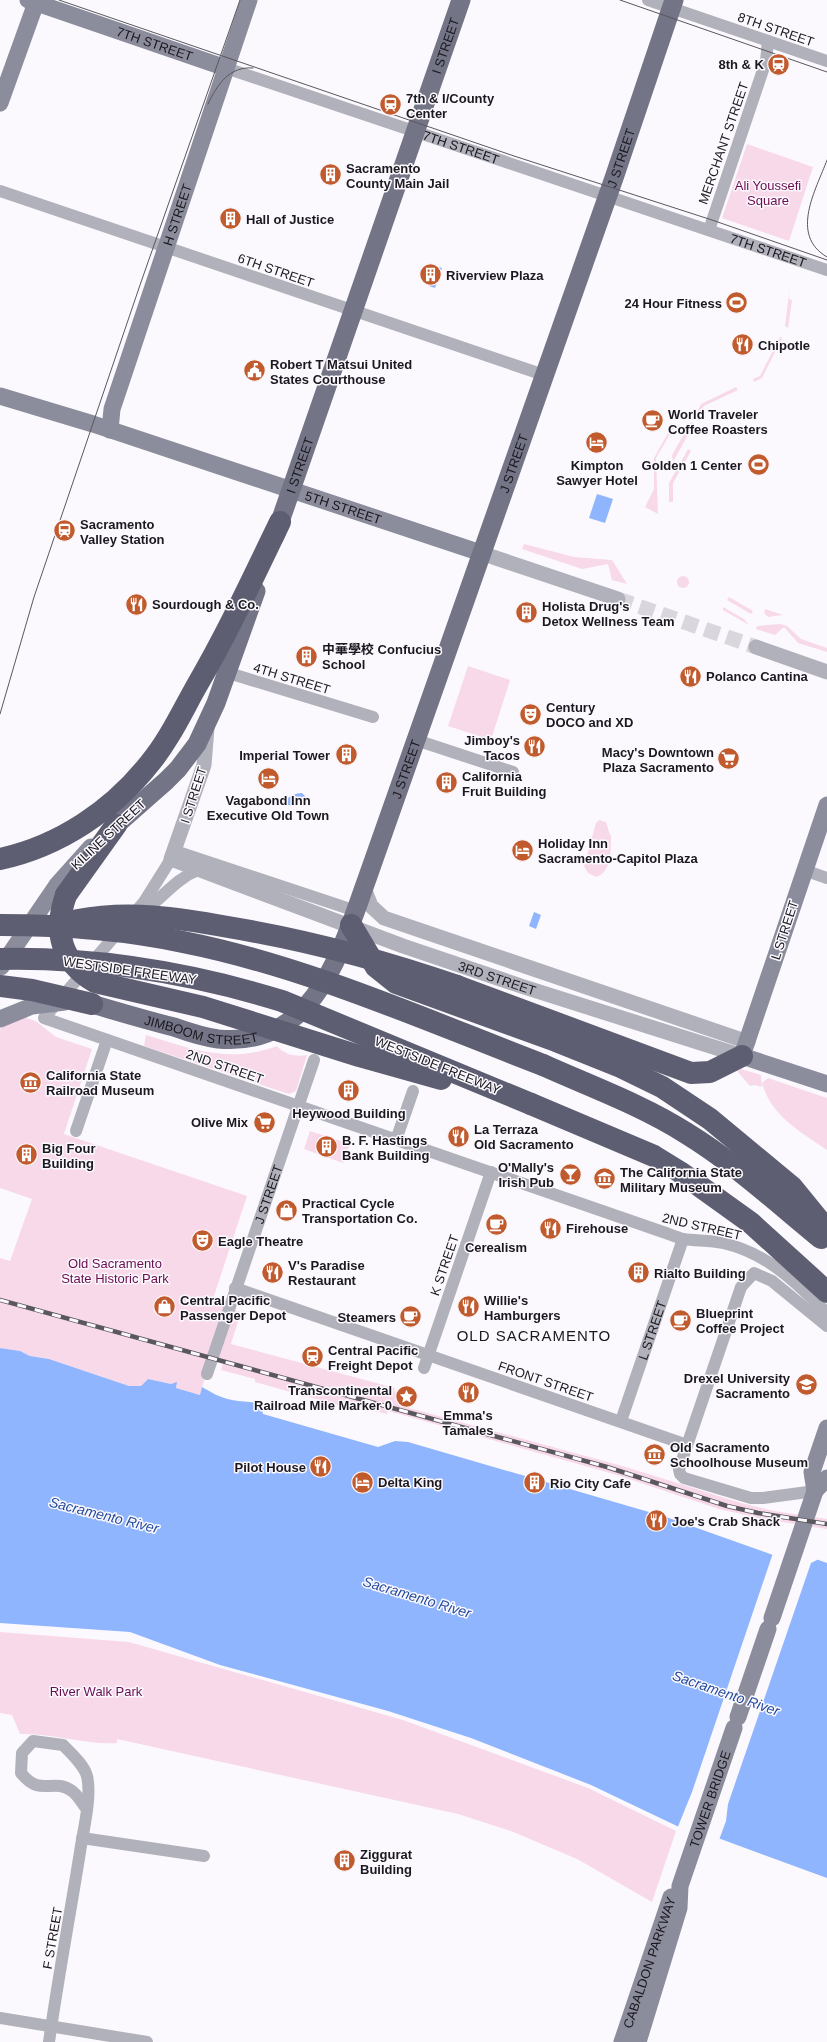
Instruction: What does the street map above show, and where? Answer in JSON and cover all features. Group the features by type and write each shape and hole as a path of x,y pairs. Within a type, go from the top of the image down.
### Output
{"highway":[{"path":"0,859 27,852 57,839 98,814 120,796 151,762 204,674 280,522"},
{"path":"116,825 62,890 60,917 62,945 72,964 79,972 95,982 203,1007 359,1056 531,1104"},
{"path":"54,925 103,915 157,916 243,929 292,939 396,966 559,1023 691,1072 710,1072 745,1049"},
{"path":"353,918 376,966 396,983 556,1041 621,1067 662,1088 710,1119 792,1187 827,1230"},
{"path":"0,925 54,925 183,942 265,963 383,1004 544,1065 653,1114 686,1133 741,1172 827,1242"},
{"name":"WESTSIDE FREEWAY","path":"0,959 60,960 109,964 172,973 249,991 282,1001 654,1156 680,1172 751,1223 827,1292"},
{"path":"0,986 38,991 92,1004"}],"main road":[{"name":"H STREET","path":"110,430 112,409 249,0"},
{"name":"I STREET","path":"208,725 354,311 461,0"},
{"name":"7TH STREET","path":"34,1 226,68"},
{"path":"0,103 34,1"},
{"name":"J STREET","path":"353,918 608,196 673,4"},
{"name":"5TH STREET","path":"0,396 110,430 481,553"},
{"name":"KILINE STREET","path":"116,825 178,769 197,744 208,725"},
{"name":"L STREET","path":"745,1049 827,805"},
{"path":"0,969 62,890"},
{"name":"JIMBOOM STREET","path":"0,1019 21,1009 48,1003 71,1002 92,1004 205,1037 229,1039 259,1035 286,1023 308,1005 319,992 338,956 353,918"},
{"name":"3RD STREET","path":"745,1049 827,1084"},
{"path":"815,1491 812,1472 827,1428"},
{"path":"815,1491 827,1478"},
{"name":"TOWER BRIDGE","path":"686,1870 815,1491"},
{"name":"CABALDON PARKWAY","path":"622,2042 669,1900 680,1886 686,1870"},
{"name":"CABALDON PARKWAY","path":"638,2042 679,1908 680,1886"}],"street":[{"name":"8TH STREET","path":"648,0 673,4 768,41 827,61"},
{"name":"MERCHANT STREET","path":"709,230 766,61 768,41"},
{"name":"7TH STREET","path":"226,68 827,270"},
{"name":"6TH STREET","path":"0,191 544,375"},
{"name":"5TH STREET","path":"481,553 618,599"},
{"path":"756,647 827,672"},
{"name":"4TH STREET","path":"204,674 214,670 227,672 373,717"},
{"name":"I STREET","path":"44,1018 156,887 173,855 204,765 208,725"},
{"path":"416,740 513,772"},
{"name":"3RD STREET","path":"173,855 198,870 353,918"},
{"name":"3RD STREET","path":"173,855 353,918 403,946 524,987 745,1049"},
{"name":"I STREET","path":"127,922 152,906 181,879 198,870"},
{"path":"804,870 827,878"},
{"name":"3RD STREET","path":"364,888 371,906 384,918 745,1049"},
{"name":"2ND STREET","path":"44,1018 683,1239 723,1243 746,1251 765,1259 778,1268 827,1313"},
{"path":"76,1131 107,1040"},
{"name":"J STREET","path":"207,1374 235,1288 314,1060"},
{"path":"396,1140 413,1091"},
{"name":"K STREET","path":"424,1368 491,1172"},
{"name":"L STREET","path":"621,1422 683,1239"},
{"path":"815,1491 763,1498 751,1498 684,1478 680,1474 679,1469 741,1287 754,1273 772,1282 827,1326"},
{"name":"FRONT STREET","path":"235,1288 686,1445"},
{"name":"F STREET","path":"49,2042 82,1838 86,1808 88,1792 87,1775 76,1759 63,1745 33,1741 22,1753 21,1772 28,1782 40,1787 61,1786 73,1791 86,1808"},
{"path":"82,1838 204,1856"},
{"path":"0,2018 147,2042"}],"green space":[{"name":"Ali Youssefi Square","path":"747,144 813,167 789,241 722,218"},
{"path":"790,286 789,299 792,300 788,328 785,326"},
{"path":"780,337 782,338 762,378 754,382 753,379 760,376"},
{"path":"736,387 738,390 704,406 700,413 697,412 701,404"},
{"path":"691,422 694,424 673,462 672,455"},
{"path":"672,426 674,427 656,458 658,514 645,507 654,489 654,458"},
{"path":"688,449 691,451 673,483 673,502 669,502 669,483"},
{"path":"524,544 574,557 612,560 627,584 612,580 608,564 582,569 522,549"},
{"path":"681,576 685,576 689,582 685,588 681,588 677,584 677,580"},
{"path":"729,597 753,611 751,614 727,600"},
{"path":"723,607 744,619 749,625 723,610"},
{"path":"765,609 783,615 768,617 764,613"},
{"path":"780,624 787,626 801,639 827,648 827,652 798,643 784,627 775,635 756,629 757,626"},
{"path":"468,666 510,680 491,740 448,726"},
{"path":"599,820 606,822 611,835 611,846 608,865 601,875 596,877 588,873 584,866 596,823"},
{"name":"Old Sacramento State Historic Park","path":"0,1010 30,1019 37,1022 56,1037 92,1049 64,1134 247,1196 212,1302 241,1312 231,1344 395,1388 394,1391 406,1396 402,1406 626,1467 741,1503 774,1511 827,1519 827,1529 763,1519 719,1509 617,1475 388,1411 387,1414 361,1408 359,1411 255,1382 255,1379 221,1370 223,1363 210,1359 200,1395 176,1388 177,1383 171,1384 148,1379 141,1386 129,1386 49,1359 30,1356 20,1351 0,1348 0,1258 10,1261 32,1199 0,1188 0,1029 3,1027"},
{"path":"146,1035 195,1049 227,1054 243,1054 277,1046 291,1055 307,1055 296,1091 289,1094 144,1046"},
{"path":"741,1069 761,1075 762,1087 754,1085 750,1086 737,1071"},
{"path":"768,1078 827,1098 827,1150 797,1130 772,1105 766,1095 762,1083"},
{"name":"B. F. Hastings Bank Building","path":"310,1131 350,1144 343,1163 304,1149"},
{"name":"River Walk Park","path":"0,1632 129,1642 403,1720 588,1788 676,1831 652,1902 577,1859 511,1831 458,1814 117,1739 117,1743 105,1743 45,1735 20,1734 12,1715 0,1713"}],"water":[{"path":"436,266 442,268 435,288 429,286"},
{"path":"597,494 613,499 605,523 589,518"},
{"path":"302,793 306,797 303,802 298,802 293,806 284,804 291,796"},
{"path":"534,912 541,915 536,929 529,926"},
{"name":"Sacramento River","path":"0,1348 20,1351 30,1356 49,1359 129,1386 141,1386 148,1379 171,1384 177,1382 176,1388 200,1395 202,1387 216,1395 228,1399 261,1404 263,1414 378,1447 395,1441 408,1442 666,1517 773,1555 810,1557 827,1563 827,1878 718,1838 679,1827 591,1785 471,1738 388,1711 220,1665 130,1632 0,1623"}],"pier":[{"path":"773,1553 810,1555 818,1558 811,1563 728,1804 726,1821 719,1840 677,1829 692,1792"}],"tunnel":[{"path":"618,599 756,647"}],"tram line":[{"path":"59,0 514,156 712,220 827,260"},
{"path":"0,714 34,597 140,285 240,0"},
{"path":"620,0 827,72"},
{"path":"208,104 215,90 225,78 237,70 253,68"},
{"path":"827,160 812,198 807,225 809,237 816,248 827,257"}],"railway":[{"path":"0,1300 607,1467 727,1506 758,1513 827,1524"}],"place":[{"name":"8th & K","path":"779,64"},
{"name":"7th & I/County Center","path":"390,105"},
{"name":"Sacramento County Main Jail","path":"330,175"},
{"name":"Hall of Justice","path":"231,219"},
{"name":"Riverview Plaza","path":"431,275"},
{"name":"24 Hour Fitness","path":"737,303"},
{"name":"Chipotle","path":"742,345"},
{"name":"Robert T Matsui United States Courthouse","path":"255,371"},
{"name":"World Traveler Coffee Roasters","path":"652,421"},
{"name":"Kimpton Sawyer Hotel","path":"597,443"},
{"name":"Golden 1 Center","path":"758,465"},
{"name":"Sacramento Valley Station","path":"65,531"},
{"name":"Sourdough & Co.","path":"137,604"},
{"name":"Holista Drug's Detox Wellness Team","path":"526,613"},
{"name":"中華學校 Confucius School","path":"307,656"},
{"name":"Polanco Cantina","path":"690,676"},
{"name":"Century DOCO and XD","path":"531,714"},
{"name":"Jimboy's Tacos","path":"535,747"},
{"name":"Imperial Tower","path":"346,755"},
{"name":"Macy's Downtown Plaza Sacramento","path":"729,759"},
{"name":"Vagabond Inn Executive Old Town","path":"268,778"},
{"name":"California Fruit Building","path":"447,783"},
{"name":"Holiday Inn Sacramento-Capitol Plaza","path":"522,850"},
{"name":"California State Railroad Museum","path":"30,1082"},
{"name":"Heywood Building","path":"349,1091"},
{"name":"Olive Mix","path":"264,1122"},
{"name":"La Terraza Old Sacramento","path":"459,1136"},
{"name":"B. F. Hastings Bank Building","path":"327,1147"},
{"name":"Big Four Building","path":"27,1155"},
{"name":"O'Mally's Irish Pub","path":"570,1174"},
{"name":"The California State Military Museum","path":"604,1179"},
{"name":"Practical Cycle Transportation Co.","path":"287,1210"},
{"name":"Cerealism","path":"496,1225"},
{"name":"Firehouse","path":"550,1228"},
{"name":"Eagle Theatre","path":"203,1241"},
{"name":"V's Paradise Restaurant","path":"272,1272"},
{"name":"Rialto Building","path":"638,1273"},
{"name":"Central Pacific Passenger Depot","path":"165,1307"},
{"name":"Willie's Hamburgers","path":"469,1307"},
{"name":"Steamers","path":"411,1317"},
{"name":"Blueprint Coffee Project","path":"680,1320"},
{"name":"Central Pacific Freight Depot","path":"312,1357"},
{"name":"Drexel University Sacramento","path":"806,1385"},
{"name":"Emma's Tamales","path":"468,1393"},
{"name":"Transcontinental Railroad Mile Marker 0","path":"407,1397"},
{"name":"Old Sacramento Schoolhouse Museum","path":"654,1454"},
{"name":"Pilot House","path":"321,1467"},
{"name":"Delta King","path":"363,1482"},
{"name":"Rio City Cafe","path":"535,1483"},
{"name":"Joe's Crab Shack","path":"656,1521"},
{"name":"Ziggurat Building","path":"344,1861"}],"district":[{"name":"OLD SACRAMENTO","path":"534,1336"}]}
